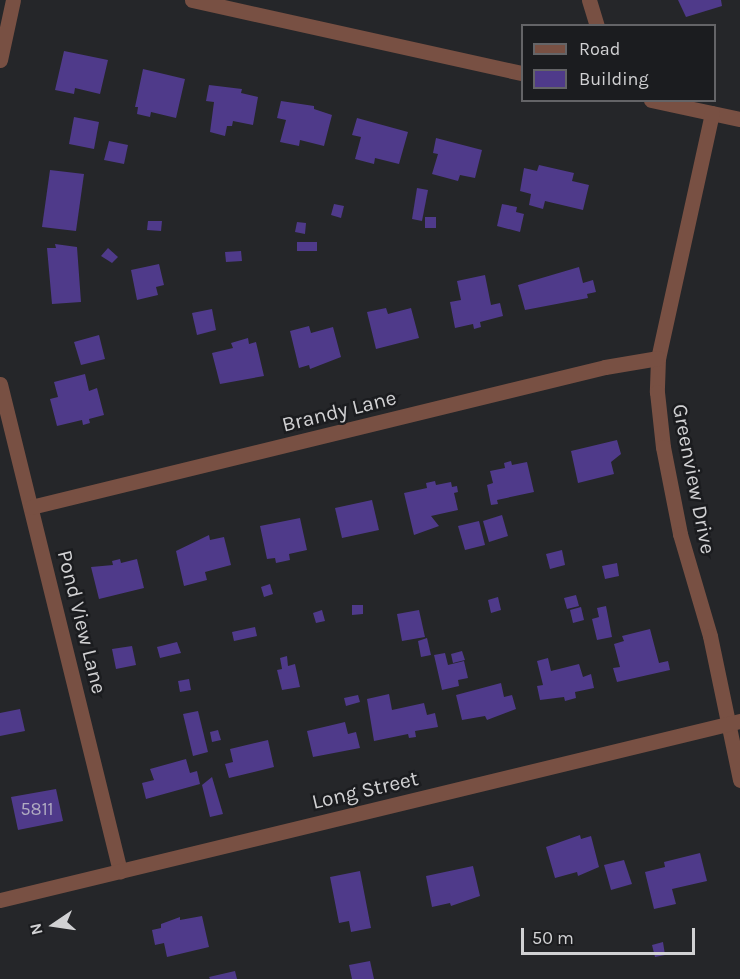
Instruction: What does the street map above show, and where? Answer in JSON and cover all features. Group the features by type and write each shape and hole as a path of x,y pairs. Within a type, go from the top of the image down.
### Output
{"street":[{"path":"0,60 13,0"},
{"path":"192,0 521,73"},
{"path":"590,0 596,24"},
{"path":"660,102 740,118"},
{"name":"Greenview Drive","path":"712,113 658,358 657,392 665,458 680,534 735,722 740,780"},
{"name":"Brandy Lane","path":"31,507 605,367 658,358"},
{"name":"Pond View Lane","path":"0,384 120,871"},
{"name":"Long Street","path":"0,900 735,722"}],"building":[{"path":"678,0 721,0 722,6 686,17"},
{"path":"64,51 108,60 100,94 75,88 74,94 55,90"},
{"path":"143,69 185,79 176,118 151,112 150,117 137,114 138,107 135,107"},
{"path":"209,85 242,89 241,93 258,97 253,125 233,121 232,126 227,126 225,136 210,132 214,102 206,101"},
{"path":"281,101 314,106 314,109 332,115 324,146 300,140 299,146 280,142 286,120 277,118"},
{"path":"74,117 99,122 94,149 69,144"},
{"path":"357,118 408,132 399,164 375,158 374,164 355,159 361,137 352,135"},
{"path":"436,138 482,150 475,178 460,175 458,181 432,174 438,154 433,153"},
{"path":"109,141 128,145 124,164 104,160"},
{"path":"539,165 574,173 572,181 589,185 583,210 545,201 543,209 529,205 531,194 520,191 524,168 537,171"},
{"path":"50,170 84,174 76,231 42,227"},
{"path":"417,188 428,190 422,221 412,219"},
{"path":"334,204 344,206 341,218 331,215"},
{"path":"502,204 517,207 516,212 524,214 520,232 497,226"},
{"path":"425,217 436,217 436,228 425,228"},
{"path":"148,221 162,221 161,231 147,230"},
{"path":"297,222 306,223 305,234 295,232"},
{"path":"297,242 317,242 317,251 297,251"},
{"path":"55,244 77,247 81,302 52,304 47,248 56,248"},
{"path":"108,248 118,257 112,263 101,256"},
{"path":"241,251 242,261 226,262 225,252"},
{"path":"159,264 164,285 156,287 158,295 137,300 131,270"},
{"path":"579,267 583,283 593,280 596,292 587,294 588,298 525,310 518,285"},
{"path":"485,275 491,305 500,303 503,316 480,322 481,327 474,329 473,324 455,328 450,302 461,300 457,281"},
{"path":"386,308 388,314 411,308 419,338 376,349 367,312"},
{"path":"212,309 216,330 197,335 192,313"},
{"path":"309,326 311,333 333,327 341,357 310,369 309,365 299,368 290,331"},
{"path":"99,335 105,359 81,365 74,342"},
{"path":"248,338 249,344 256,342 264,376 220,384 212,353 233,348 231,343"},
{"path":"85,374 89,391 97,388 104,415 89,419 90,423 83,425 82,420 57,426 50,399 58,397 54,382"},
{"path":"617,440 621,454 611,462 614,474 578,483 571,451"},
{"path":"511,461 512,465 527,462 534,492 497,500 498,504 491,505 487,485 493,483 490,471 505,468 504,463"},
{"path":"435,481 436,485 451,482 452,487 457,486 458,492 454,493 458,510 431,516 439,526 414,535 404,493 427,488 426,483"},
{"path":"372,500 379,530 342,538 335,508"},
{"path":"502,515 508,536 489,542 483,521"},
{"path":"300,518 307,550 289,554 290,560 276,563 275,558 267,559 260,526"},
{"path":"479,521 485,545 465,550 458,526"},
{"path":"209,535 210,540 224,537 231,565 205,572 207,580 184,586 176,551"},
{"path":"562,550 565,565 550,569 546,554"},
{"path":"120,559 121,563 137,559 144,588 99,599 91,567 113,565 112,561"},
{"path":"617,563 619,576 605,579 602,566"},
{"path":"270,584 273,594 264,597 261,587"},
{"path":"576,595 579,606 567,609 564,598"},
{"path":"498,597 501,610 491,613 488,600"},
{"path":"352,605 363,605 363,614 352,615"},
{"path":"606,606 612,637 597,640 592,619 599,617 597,608"},
{"path":"581,607 584,620 573,623 570,610"},
{"path":"322,610 325,621 316,623 313,613"},
{"path":"419,610 425,637 402,641 397,614"},
{"path":"255,627 257,636 234,641 232,632"},
{"path":"650,629 659,663 668,661 670,670 617,682 613,668 620,667 614,644 624,641 622,636"},
{"path":"427,638 431,655 421,657 418,641"},
{"path":"177,642 181,653 160,658 157,647"},
{"path":"132,646 136,665 116,669 112,649"},
{"path":"462,651 465,660 453,663 451,654"},
{"path":"445,653 448,665 464,661 468,678 458,680 459,686 442,690 434,655"},
{"path":"287,656 288,666 295,664 300,687 282,690 277,670 282,669 280,658"},
{"path":"548,658 551,671 579,664 583,677 591,674 594,688 575,692 576,698 565,701 564,697 540,700 537,686 543,685 537,661"},
{"path":"189,679 191,690 180,692 178,681"},
{"path":"501,683 504,697 512,695 516,709 487,720 485,716 462,720 456,695"},
{"path":"389,694 392,710 424,703 427,715 435,713 438,727 415,731 416,737 409,738 408,734 374,741 367,699"},
{"path":"358,695 360,702 346,706 344,698"},
{"path":"20,709 25,731 0,736 0,713"},
{"path":"198,711 208,752 193,756 183,714"},
{"path":"345,722 348,734 356,732 360,748 313,757 307,731"},
{"path":"218,730 221,740 212,742 210,732"},
{"path":"268,740 274,767 229,778 225,764 233,762 230,749"},
{"path":"186,759 190,773 197,771 200,784 146,799 142,783 154,780 150,769"},
{"path":"212,777 223,814 210,817 202,785"},
{"path":"56,789 63,821 18,830 11,797"},
{"path":"580,835 581,839 591,836 599,867 578,876 577,872 555,878 546,847"},
{"path":"700,853 707,881 672,889 676,904 654,909 645,872 665,867 664,862"},
{"path":"624,860 632,884 611,890 604,865"},
{"path":"473,866 480,896 451,906 450,903 432,907 426,876"},
{"path":"360,871 371,928 351,932 349,921 339,923 330,877"},
{"path":"202,916 209,947 167,957 164,943 155,945 152,930 161,928 161,924 180,917 180,920"},
{"path":"663,942 665,955 655,957 652,945"},
{"path":"370,961 374,979 352,979 349,965"},
{"path":"235,971 237,979 210,979 209,977"}]}
